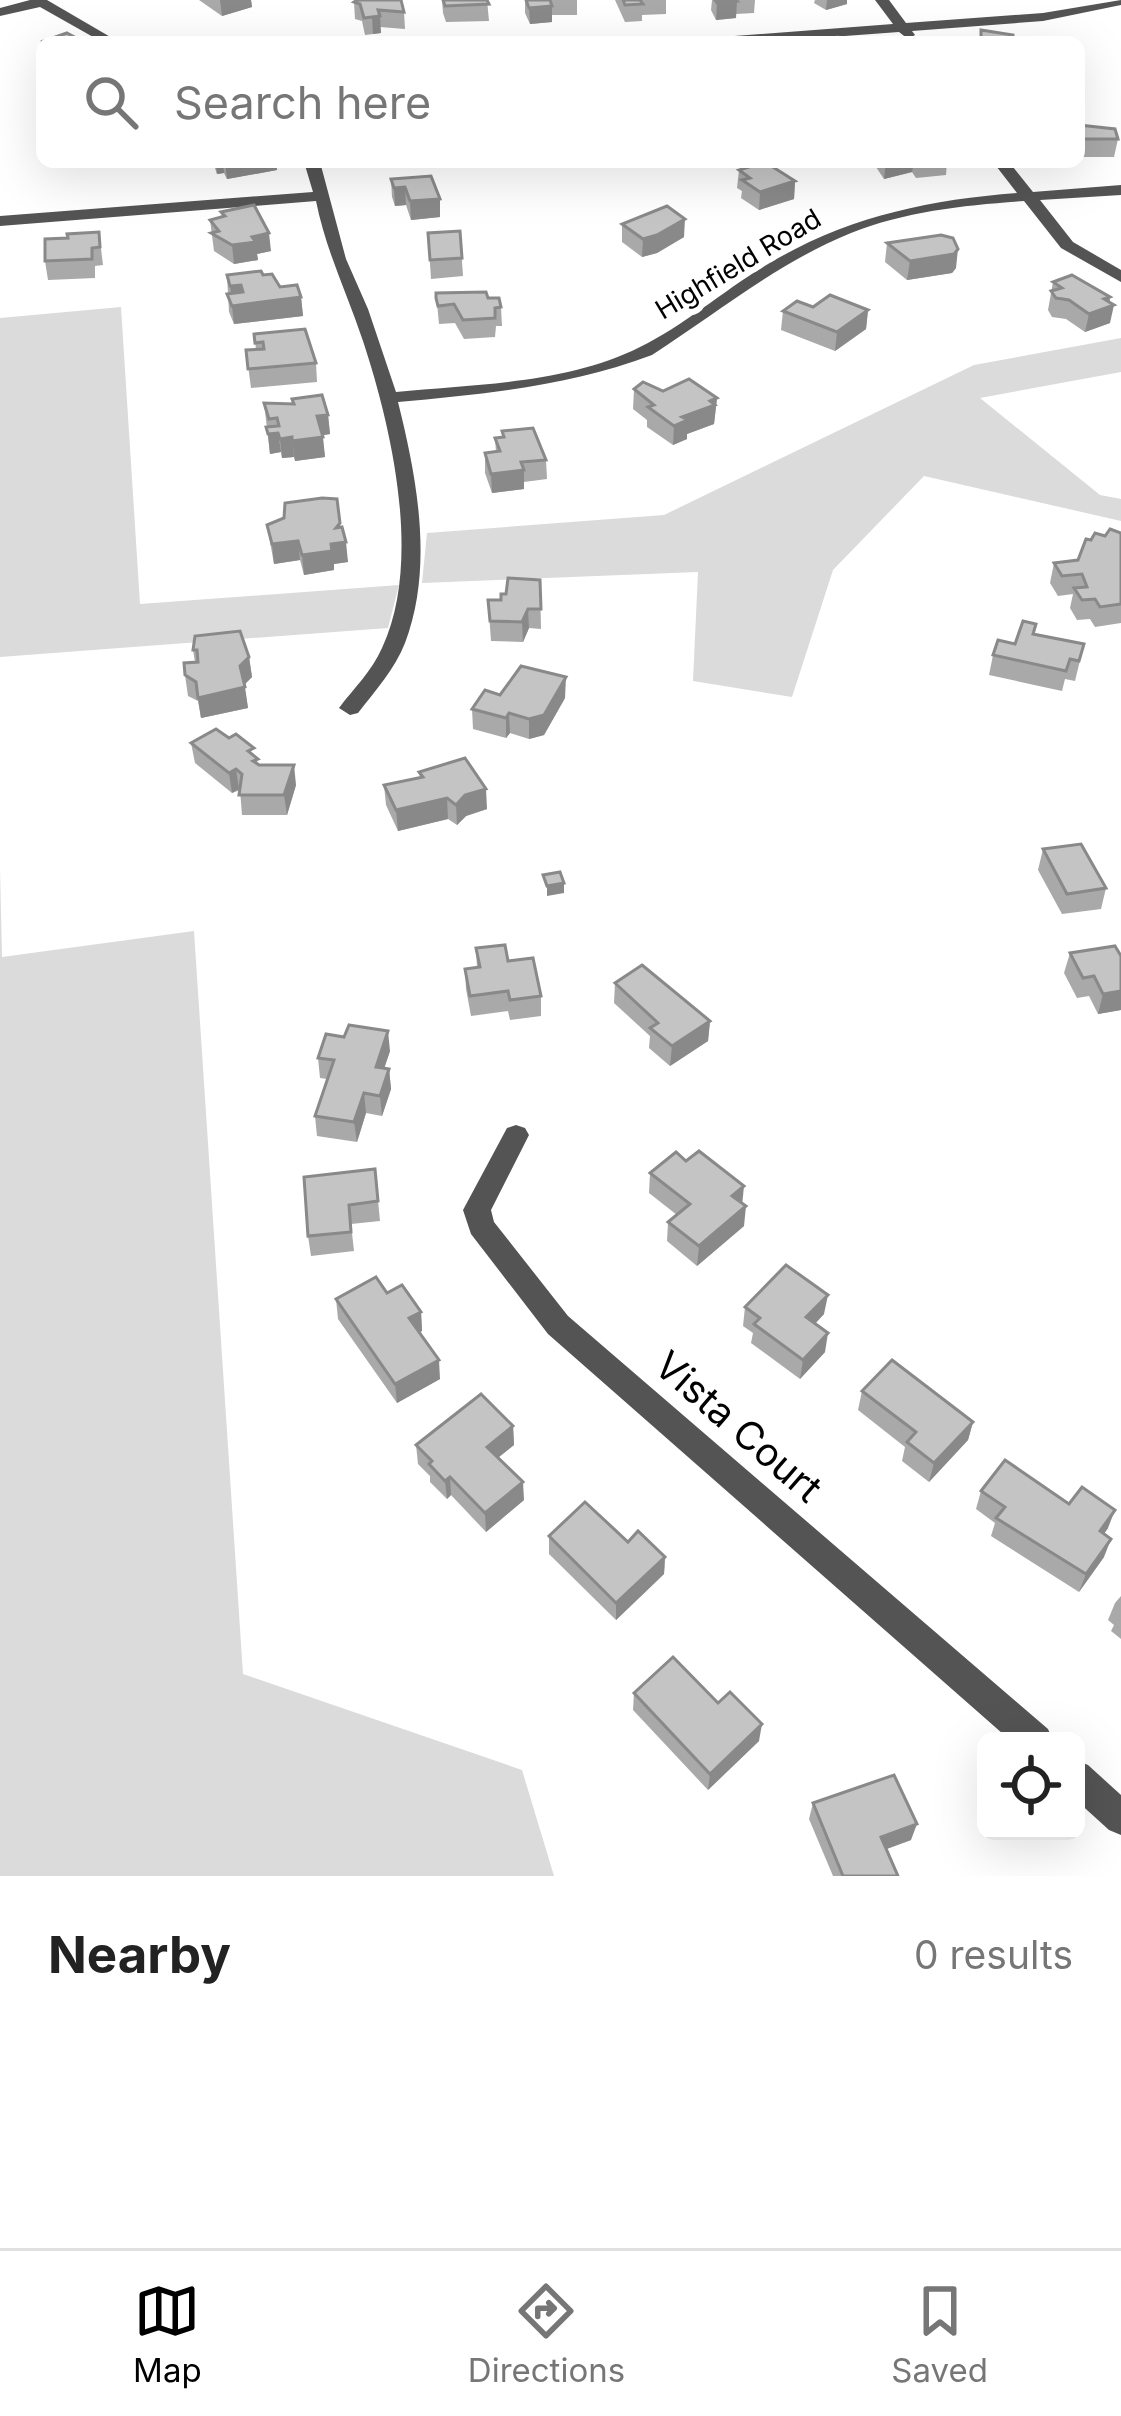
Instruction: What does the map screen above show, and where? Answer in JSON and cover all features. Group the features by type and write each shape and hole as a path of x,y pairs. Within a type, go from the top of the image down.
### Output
{"street":[{"path":"882,0 908,36"},
{"path":"0,12 38,1 101,36"},
{"path":"791,36 1043,17 1121,1"},
{"path":"313,168 386,398 412,522 413,549 399,634 386,663 350,708"},
{"path":"1006,168 1067,245 1121,277"},
{"name":"Highfield Road","path":"386,398 539,382 616,364 646,351 846,230 925,209 1121,190"},
{"path":"0,221 321,196"},
{"name":"Vista Court","path":"516,1135 477,1210 481,1226 558,1325 1026,1732"},
{"path":"1085,1785 1121,1818"}],"shaded area":[{"path":"121,307 140,604 399,585 388,628 0,657 0,318"},
{"path":"1121,338 1121,372 980,398 1100,495 1121,499 1121,521 924,476 833,570 792,697 693,681 698,572 422,583 427,533 664,515 974,365"},
{"path":"0,868 2,957 194,931 243,1674 522,1770 554,1876 0,1876"}],"building":[{"path":"357,0 401,0 404,12 378,10 380,16 364,18"},
{"path":"443,0 487,0 489,4 445,6"},
{"path":"526,0 550,0 552,6 529,8"},
{"path":"981,30 1013,35 1013,36 981,36"},
{"path":"1085,126 1115,129 1118,139 1085,139"},
{"path":"774,168 795,181 760,192 742,180 750,178 739,170"},
{"path":"431,176 440,199 410,201 405,187 394,188 391,179"},
{"path":"254,205 269,233 252,237 256,242 232,245 211,233 219,231 210,220 225,216 221,212"},
{"path":"667,206 685,219 657,235 643,239 622,224"},
{"path":"460,231 462,258 430,260 428,233"},
{"path":"99,232 100,247 92,248 92,259 45,261 45,239"},
{"path":"941,235 953,238 958,249 954,254 910,261 887,243"},
{"path":"272,274 280,287 297,285 301,297 232,306 227,294 243,292 241,285 230,286 227,275"},
{"path":"1072,275 1110,297 1104,299 1114,305 1089,314 1069,300 1056,298 1051,291 1062,288 1053,282"},
{"path":"486,292 488,298 499,298 501,307 495,308 495,318 463,320 454,304 438,306 436,298 436,293"},
{"path":"830,295 868,310 837,332 783,311 797,301 813,307"},
{"path":"305,329 316,363 248,369 246,350 264,349 263,342 255,343 254,334"},
{"path":"689,379 717,398 710,401 715,405 682,417 688,420 674,426 648,407 654,405 634,389 643,382 663,391"},
{"path":"322,395 328,415 317,416 323,437 292,441 292,437 268,434 266,427 279,426 277,418 269,419 264,403 294,404 292,399"},
{"path":"533,428 546,460 521,462 524,470 491,474 485,453 500,451 495,438 504,437 502,431"},
{"path":"337,499 340,523 336,528 342,527 346,542 331,544 332,551 302,555 298,541 272,544 267,525 284,518 285,503"},
{"path":"1110,529 1121,533 1121,604 1100,607 1095,599 1082,600 1074,588 1087,587 1082,574 1062,576 1054,563 1078,560 1086,539 1091,540 1095,533 1105,536"},
{"path":"508,578 540,580 541,609 528,609 522,622 490,621 488,600 501,600"},
{"path":"1023,621 1036,624 1033,634 1084,644 1079,661 1070,659 1066,671 993,655 998,640 1015,644"},
{"path":"240,631 249,657 240,666 245,687 198,698 196,682 185,675 184,663 198,662 195,636"},
{"path":"521,666 566,677 544,715 529,719 509,713 506,718 472,709 485,690 500,695"},
{"path":"216,729 229,738 236,734 254,748 248,751 259,765 294,765 284,795 239,795 242,774 236,769 229,773 191,743"},
{"path":"465,758 486,789 465,795 456,805 447,798 396,810 384,785 423,777 419,772"},
{"path":"1081,844 1106,888 1067,894 1043,849"},
{"path":"560,872 564,883 547,886 543,875"},
{"path":"505,945 508,961 533,958 541,996 510,1000 508,991 470,996 465,969 480,967 476,948"},
{"path":"1115,946 1121,956 1121,991 1103,994 1094,976 1083,978 1070,953"},
{"path":"642,965 710,1021 672,1046 650,1028 658,1023 615,983"},
{"path":"349,1025 388,1031 376,1067 389,1069 380,1096 364,1093 354,1122 315,1116 334,1060 318,1058 326,1034 344,1037"},
{"path":"699,1151 744,1186 732,1196 746,1206 699,1246 668,1222 690,1204 650,1173 676,1152 686,1161"},
{"path":"375,1169 378,1201 349,1205 351,1232 308,1236 304,1177"},
{"path":"786,1265 828,1295 806,1317 828,1333 803,1360 754,1324 760,1318 745,1307"},
{"path":"376,1277 387,1293 402,1285 421,1312 409,1318 439,1360 395,1384 336,1299"},
{"path":"892,1360 973,1422 934,1463 907,1442 916,1432 862,1391"},
{"path":"481,1394 513,1426 487,1447 523,1482 485,1513 450,1477 445,1481 416,1445"},
{"path":"1005,1460 1069,1504 1082,1487 1115,1510 1100,1531 1111,1539 1086,1574 996,1518 1005,1507 981,1491"},
{"path":"585,1502 628,1542 638,1531 665,1557 616,1603 549,1536"},
{"path":"673,1657 718,1703 730,1692 762,1724 710,1774 634,1693"},
{"path":"894,1775 917,1824 881,1837 898,1876 843,1876 813,1803"}]}
